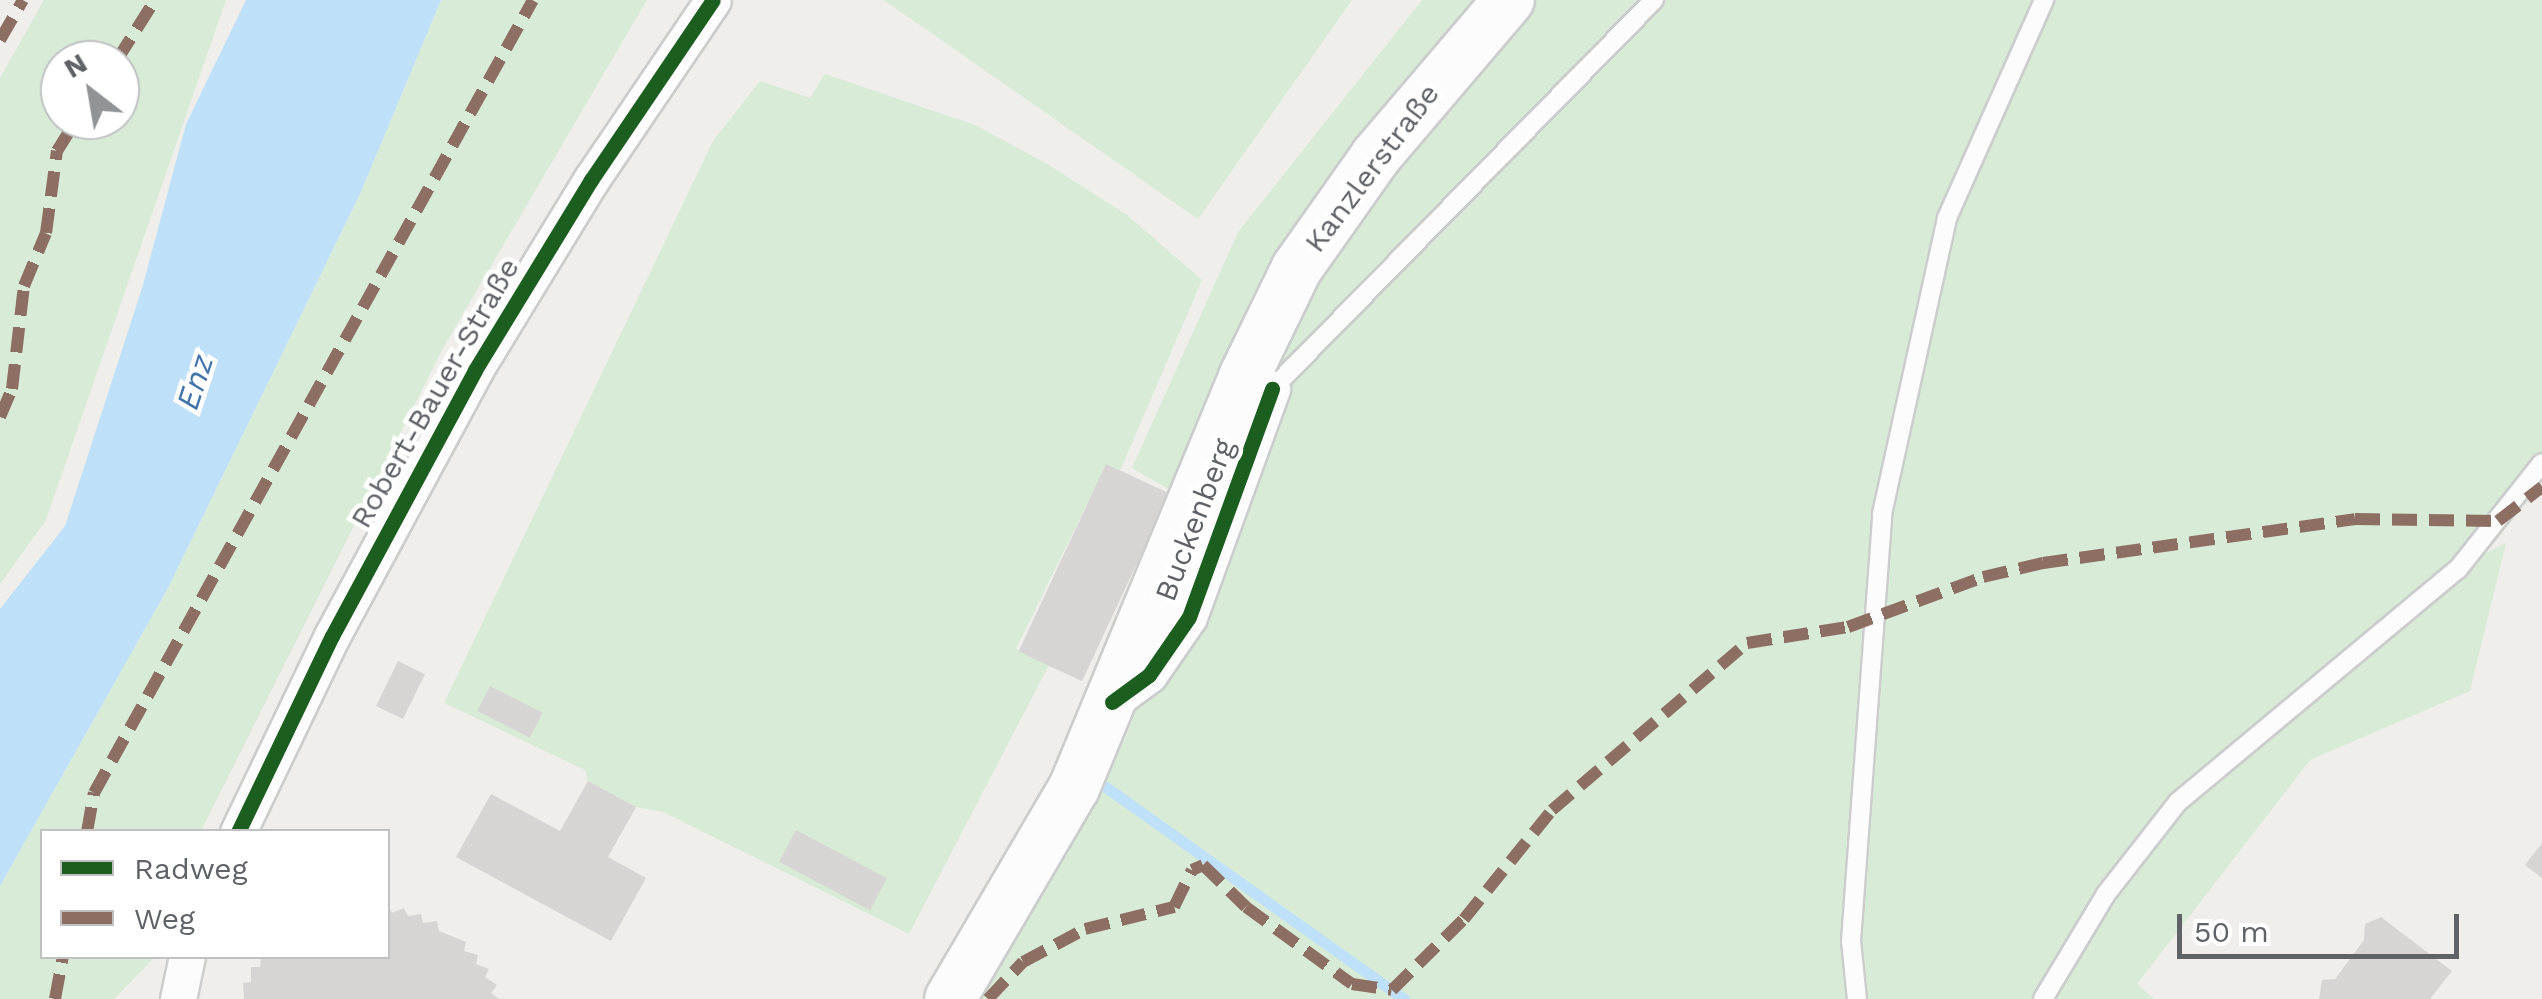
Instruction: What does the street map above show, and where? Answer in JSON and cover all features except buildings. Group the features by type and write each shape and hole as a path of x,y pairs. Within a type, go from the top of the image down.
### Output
{"main road":[{"name":"Kanzlerstraße","path":"950,999 1052,833 1112,702 1244,377 1297,268 1376,156 1508,0"}],"street":[{"name":"Robert-Bauer-Straße","path":"239,829 332,636 475,370 602,163 712,0"},
{"name":"Buckenberg","path":"1112,702 1149,675 1189,617 1272,389"},
{"path":"178,999 186,959"}],"lane":[{"path":"1272,389 1654,0"},
{"path":"1856,999 1851,940 1882,514 1947,218 2044,0"},
{"path":"2042,999 2106,894 2166,815 2458,569 2542,463"}],"green space":[{"path":"44,0 226,0 46,520 0,584 0,78"},
{"path":"441,0 647,0 443,348 202,829 40,829 40,959 153,959 114,999 0,999 0,886 168,588 360,194"},
{"path":"884,0 1352,0 1198,219"},
{"path":"1422,0 2542,0 2542,466 2464,564 2506,543 2470,691 2310,760 2137,984 2154,999 969,999 1126,737 1208,512 1132,468 1238,232"},
{"path":"825,74 975,125 1049,165 1127,215 1202,280 1120,471 1106,465 1016,649 1049,665 909,934 663,812 636,807 588,781 585,770 444,703 713,141 760,81 810,98"}],"water":[{"name":"Enz","path":"246,0 441,0 360,194 168,588 0,886 0,609 65,526 143,285 186,124"}],"waterway":[{"path":"1093,778 1404,999"}],"marked path":[{"path":"0,40 23,0"},
{"path":"130,40 155,0"},
{"path":"88,829 94,793 533,0"},
{"path":"0,417 12,389 24,286 46,233 57,151 64,140"},
{"path":"988,999 1023,962 1085,929 1174,907 1192,870 1203,865 1246,907 1352,984 1392,990 1464,919 1552,810 1747,643 1848,627 1983,577 2043,563 2355,519 2498,521 2542,487"},
{"path":"55,999 62,959"}],"cycle path":[{"path":"239,829 332,636 475,370 591,180 713,0"},
{"path":"1112,702 1149,675 1189,617 1272,389"}]}
